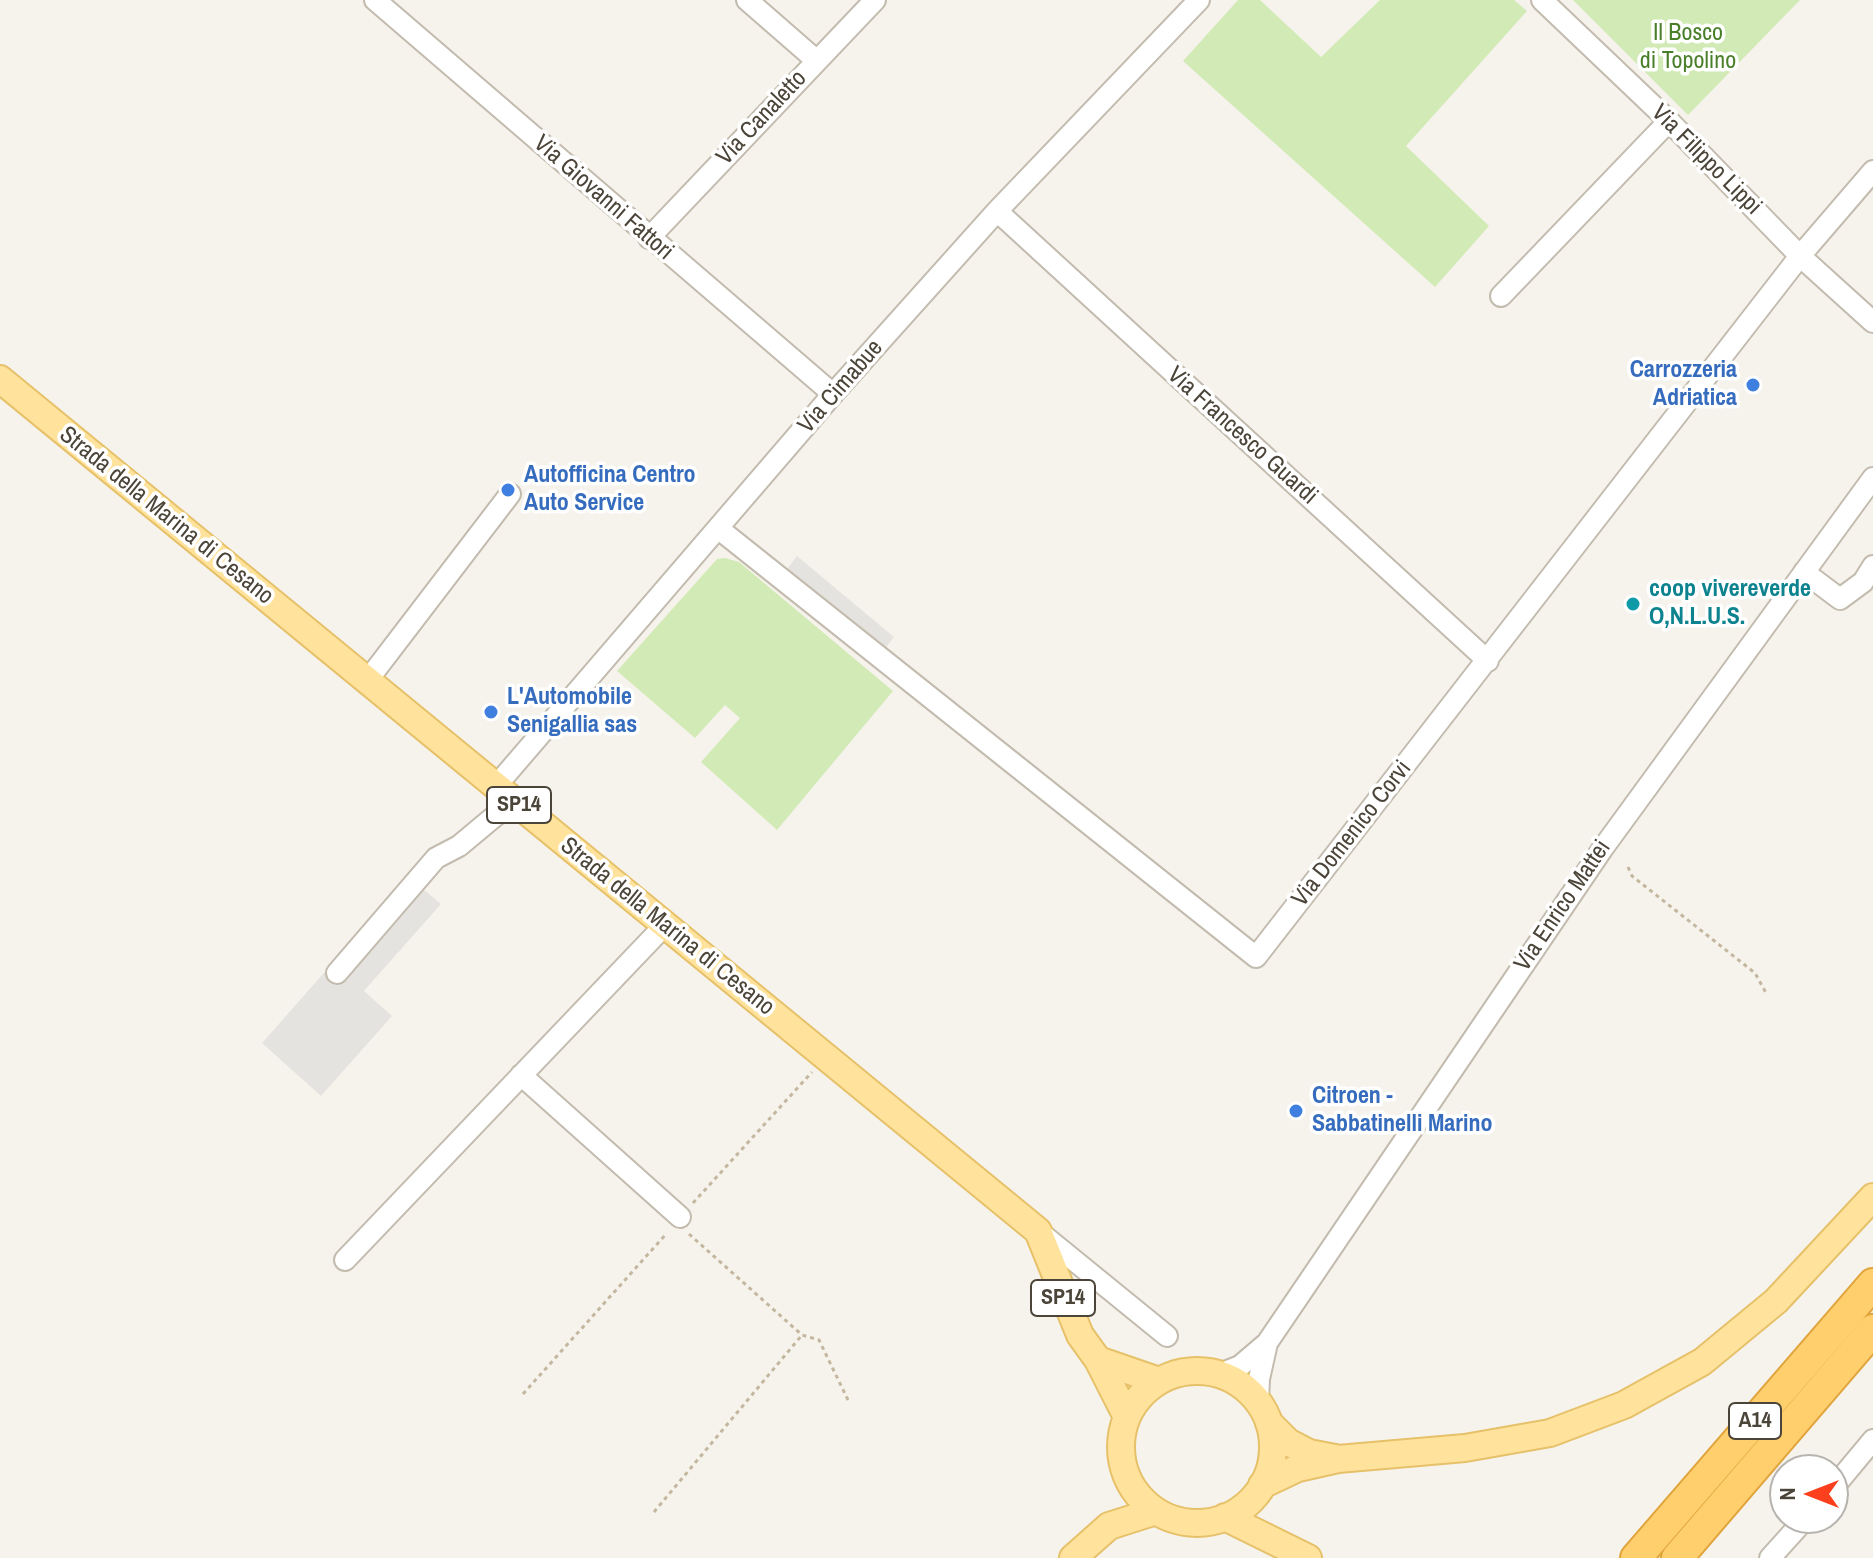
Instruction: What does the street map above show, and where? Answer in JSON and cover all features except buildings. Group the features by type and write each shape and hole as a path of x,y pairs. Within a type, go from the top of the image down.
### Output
{"highway":[{"name":"A14","path":"1636,1558 1873,1284"},
{"name":"A14","path":"1677,1558 1873,1330"}],"main road":[{"name":"Strada della Marina di Cesano","path":"0,379 1038,1231 1073,1321 1098,1360 1127,1417"},
{"path":"1338,1459 1309,1453 1288,1442 1235,1381 1220,1374 1200,1371 1178,1373 1159,1381 1140,1396 1127,1417 1121,1438 1122,1460 1129,1481 1140,1498 1156,1511 1189,1523 1225,1517 1257,1491 1298,1468 1338,1459 1418,1453 1550,1433 1624,1405 1702,1362 1776,1301 1873,1197"},
{"path":"1098,1360 1159,1381"},
{"path":"1257,1491 1270,1465 1264,1413"},
{"path":"1073,1558 1121,1511 1129,1481"},
{"path":"1257,1491 1283,1545"},
{"path":"1109,1526 1156,1511"},
{"path":"1225,1517 1308,1558"}],"street":[{"name":"Via Giovanni Fattori","path":"375,0 833,394"},
{"path":"747,0 817,61"},
{"name":"Via Canaletto","path":"649,238 875,0"},
{"name":"Via Cimabue","path":"337,973 436,858 459,846 505,794 719,529 833,394 997,211 1199,0"},
{"name":"Via Filippo Lippi","path":"1542,0 1669,121 1800,256 1873,322"},
{"path":"1501,296 1669,121"},
{"name":"Via Domenico Corvi","path":"719,529 1256,957 1800,256 1873,171"},
{"name":"Via Francesco Guardi","path":"997,211 1488,661"},
{"name":"Via Enrico Mattei","path":"1220,1374 1240,1366 1267,1343 1603,848 1873,478"},
{"path":"367,681 510,494"},
{"path":"1804,572 1840,599 1863,582 1873,566"},
{"path":"345,1260 665,925"},
{"path":"521,1075 684,1225"},
{"path":"1038,1231 1167,1336"},
{"name":"Via Enrico Mattei","path":"1264,1413 1259,1379 1267,1343"},
{"path":"1849,1469 1873,1440"},
{"path":"1770,1558 1792,1534"}],"path":[{"path":"1628,867 1632,876 1755,973 1766,993"},
{"path":"684,1225 802,1335 819,1340 848,1400"},
{"path":"654,1512 802,1335"}],"green space":[{"path":"1238,0 1260,0 1321,57 1380,0 1514,0 1527,11 1406,146 1489,226 1435,287 1183,61"},
{"name":"Il Bosco di Topolino","path":"1573,0 1800,0 1688,115"},
{"path":"717,559 739,562 893,691 777,830 701,762 740,718 725,705 695,738 617,671"}],"shaded area":[{"path":"797,556 894,637 884,650 787,569"},
{"path":"416,883 441,904 364,991 392,1016 321,1096 262,1043 330,966"}],"place":[{"name":"Carrozzeria Adriatica","path":"1753,385"},
{"name":"Autofficina Centro Auto Service","path":"508,490"},
{"name":"coop vivereverde O,N.L.U.S.","path":"1633,604"},
{"name":"L'Automobile Senigallia sas","path":"491,712"},
{"name":"Citroen - Sabbatinelli Marino","path":"1296,1111"}]}
